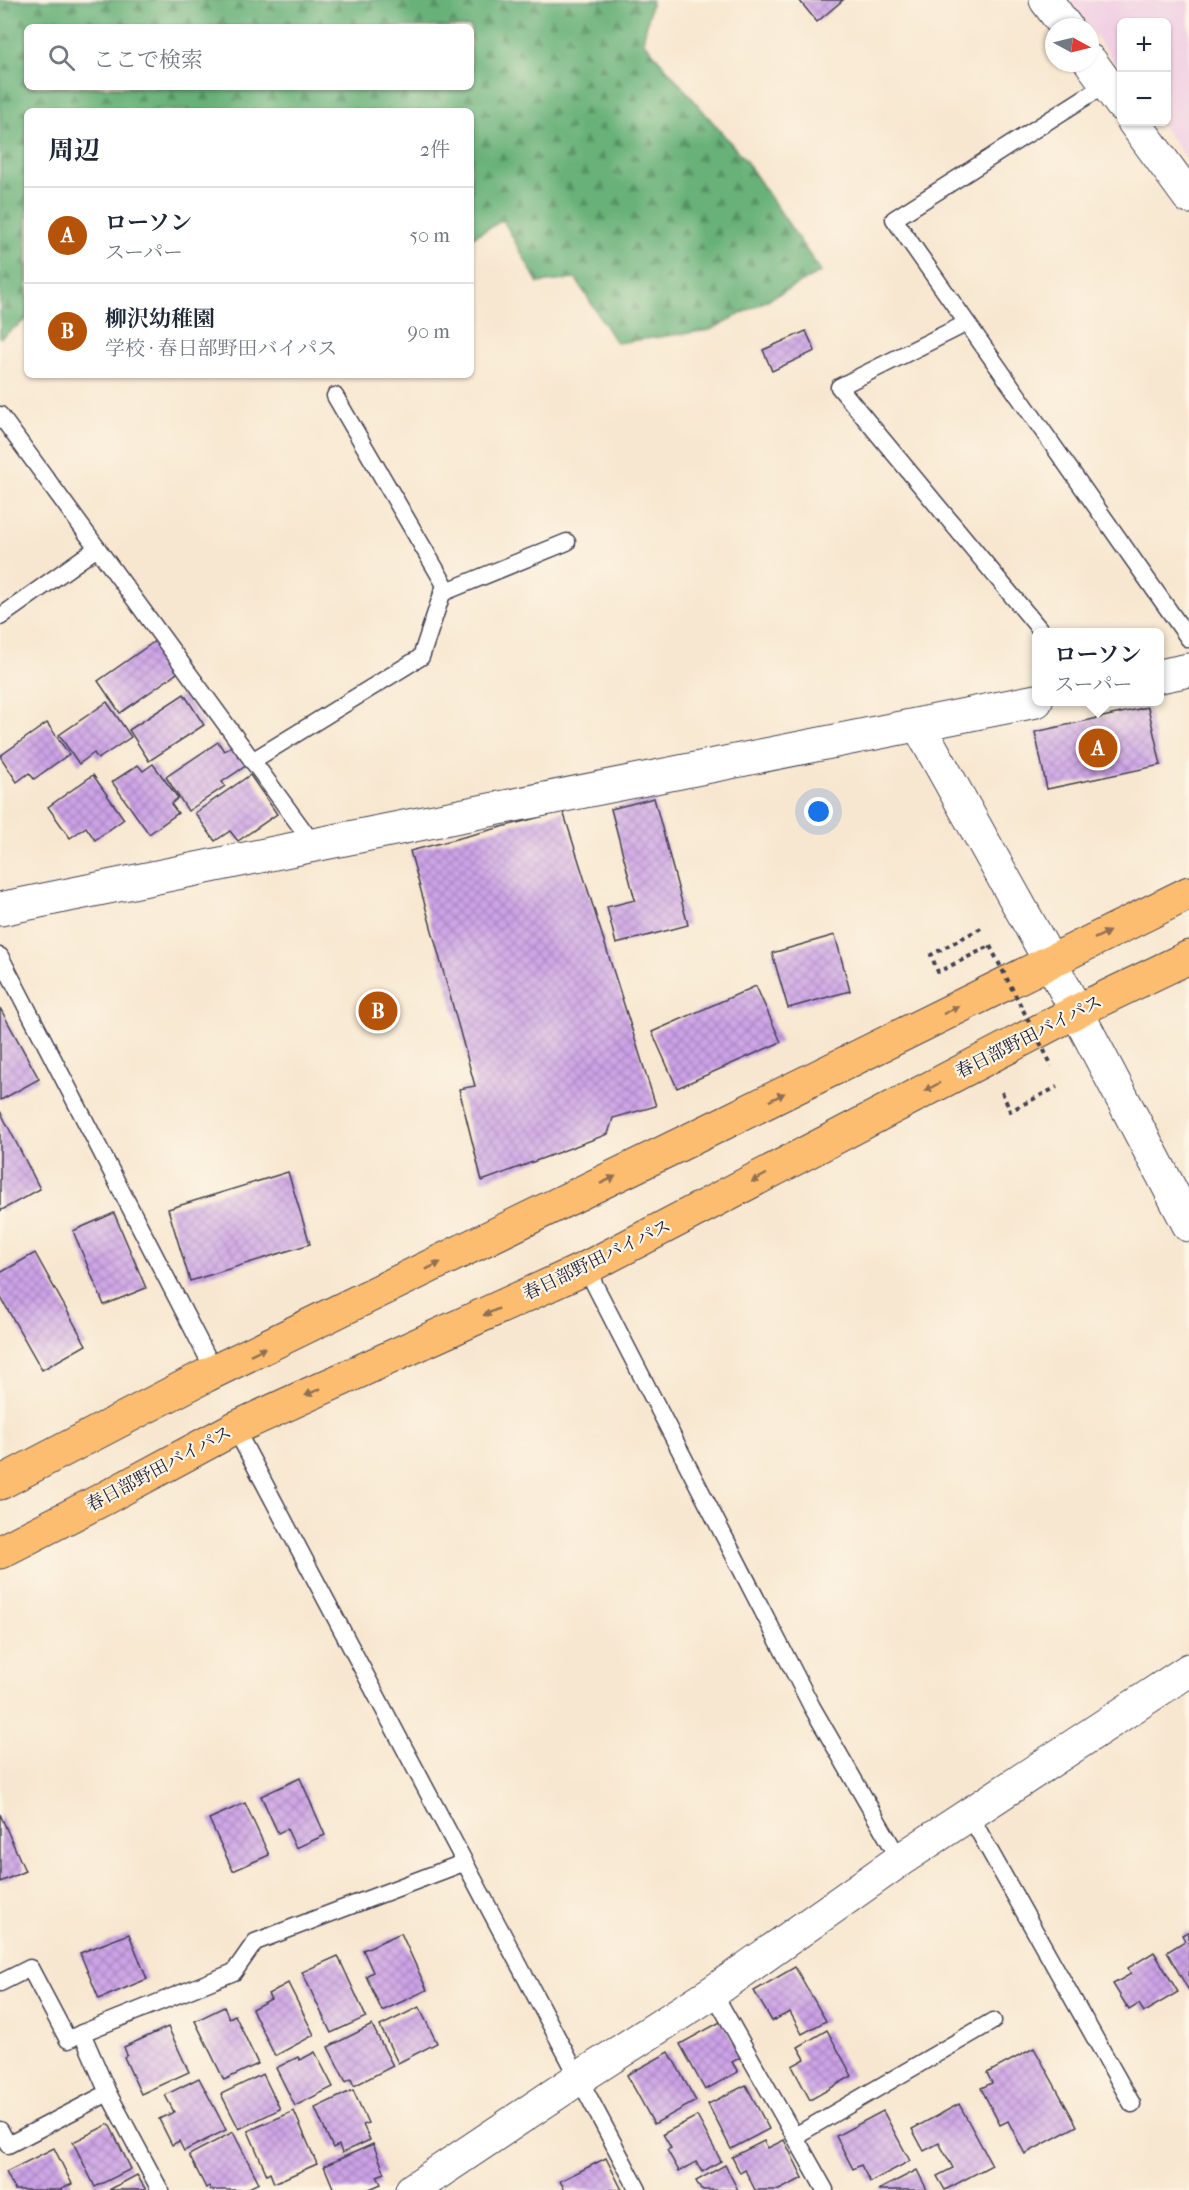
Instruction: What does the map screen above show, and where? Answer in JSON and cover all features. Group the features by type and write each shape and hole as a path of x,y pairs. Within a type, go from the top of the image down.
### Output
{"highway":[{"path":"0,1483 210,1374 714,1129 1189,893"},
{"name":"春日部野田バイパス","path":"0,1552 235,1428 586,1268 1077,1011 1189,957"},
{"path":"0,1465 210,1374"},
{"path":"0,1572 106,1497"}],"street":[{"path":"1046,0 1059,18"},
{"path":"1137,126 1189,197"},
{"path":"1164,675 1189,670"},
{"path":"0,909 1032,702"},
{"path":"919,726 1050,961 1189,1225"},
{"path":"412,2190 713,1992 900,1860 1189,1670"}],"lane":[{"path":"1106,83 894,219 1189,639"},
{"path":"967,323 839,387 1038,628"},
{"path":"252,761 421,657 445,585 336,396"},
{"path":"0,415 314,845"},
{"path":"442,593 567,542"},
{"path":"0,617 97,548"},
{"path":"0,956 210,1374"},
{"path":"586,1268 812,1707 900,1860"},
{"path":"235,1428 463,1863 638,2190"},
{"path":"969,1814 1132,2104"},
{"path":"0,1983 30,1968 68,2040 234,1972 255,1942 463,1863"},
{"path":"713,1992 825,2190"},
{"path":"795,2136 993,2021"},
{"path":"82,2033 108,2093 160,2190"},
{"path":"0,2130 8,2145 108,2093"}],"path":[{"path":"981,928 931,955 938,972 990,946 1052,1066 1042,1072"},
{"path":"1011,1088 1001,1093 1010,1111 1057,1087"}],"shaded area":[{"path":"1069,0 1189,0 1189,162 1162,126 1171,126 1171,18 1117,18 1117,66 1099,41 1099,18 1082,18"}],"green space":[{"path":"0,0 652,0 643,41 746,161 821,272 710,330 616,343 576,279 538,283 503,220 474,236 474,108 24,108 24,321 0,338"}],"building":[{"path":"799,0 843,0 817,22"},
{"path":"806,331 815,351 772,371 763,350"},
{"path":"158,639 180,671 120,713 98,681"},
{"path":"184,694 204,725 149,761 129,730"},
{"path":"107,702 131,737 98,759 94,753 79,764 59,735"},
{"path":"1148,707 1161,765 1047,789 1035,732"},
{"path":"47,723 69,754 34,779 29,773 17,782 0,756"},
{"path":"218,742 224,751 233,745 247,765 222,782 225,786 188,811 166,777"},
{"path":"153,764 178,798 171,804 178,813 149,834 112,782 138,765 143,771"},
{"path":"93,775 124,819 95,840 86,827 70,838 48,807"},
{"path":"250,775 277,814 238,841 230,831 215,841 195,813"},
{"path":"654,798 688,925 616,944 607,907 635,900 611,809"},
{"path":"563,811 656,1106 613,1118 608,1134 482,1181 459,1089 475,1086 410,851"},
{"path":"835,935 850,991 788,1008 772,953"},
{"path":"756,986 781,1042 677,1088 652,1032"},
{"path":"0,1008 39,1079 1,1100 0,1098"},
{"path":"0,1111 40,1189 0,1211"},
{"path":"288,1172 310,1244 190,1281 168,1209"},
{"path":"114,1213 146,1288 104,1305 73,1231"},
{"path":"35,1253 86,1345 42,1370 0,1296 0,1273"},
{"path":"300,1778 325,1835 296,1848 287,1829 278,1833 261,1796"},
{"path":"245,1803 269,1855 233,1871 209,1819"},
{"path":"0,1814 25,1871 0,1882"},
{"path":"1189,1931 1189,1991 1167,1952 1185,1941 1182,1935"},
{"path":"401,1933 427,1990 382,2011 366,1976 373,1972 363,1950"},
{"path":"129,1934 147,1979 99,1999 80,1953"},
{"path":"1154,1952 1178,1992 1144,2012 1139,2004 1129,2010 1113,1984 1131,1974 1128,1968"},
{"path":"338,1956 366,2017 331,2033 302,1972"},
{"path":"795,1967 826,2021 802,2034 790,2012 772,2021 754,1991"},
{"path":"288,1983 314,2035 275,2056 252,2009 271,1999 268,1994"},
{"path":"224,2007 229,2018 235,2015 258,2064 224,2080 195,2021"},
{"path":"419,2007 437,2043 398,2063 380,2026"},
{"path":"722,2021 741,2057 732,2062 738,2072 705,2090 680,2044"},
{"path":"372,2025 393,2066 354,2086 351,2079 346,2082 328,2047"},
{"path":"168,2027 189,2072 141,2094 124,2057 127,2055 124,2047"},
{"path":"827,2030 852,2076 810,2100 792,2066 805,2059 798,2047"},
{"path":"1034,2048 1077,2126 1025,2154 1008,2121 1000,2125 981,2088 992,2083 987,2073"},
{"path":"315,2052 333,2087 295,2106 276,2068 298,2057 300,2060"},
{"path":"669,2052 696,2101 654,2124 627,2075"},
{"path":"263,2074 280,2109 239,2129 221,2094"},
{"path":"199,2078 226,2130 184,2151 179,2141 172,2145 159,2119 174,2112 165,2095"},
{"path":"746,2085 769,2129 731,2149 708,2104"},
{"path":"353,2090 368,2123 363,2125 370,2140 342,2153 339,2145 333,2148 315,2108"},
{"path":"959,2104 992,2165 945,2190 937,2176 953,2168 939,2143 924,2151 912,2129"},
{"path":"294,2111 317,2164 274,2183 270,2173 267,2175 248,2131"},
{"path":"883,2111 910,2161 870,2182 861,2165 853,2169 836,2136"},
{"path":"697,2116 721,2161 702,2172 696,2162 679,2171 667,2150 671,2148 663,2134"},
{"path":"109,2124 131,2169 95,2187 73,2142"},
{"path":"233,2132 259,2183 245,2190 211,2190 209,2186 206,2188 189,2155"},
{"path":"784,2140 803,2178 779,2190 755,2190 745,2170 740,2173 732,2157 764,2141 768,2148"},
{"path":"373,2144 385,2173 377,2176 381,2184 367,2190 334,2190 324,2166"},
{"path":"54,2148 72,2184 60,2190 15,2190 6,2172"},
{"path":"606,2158 622,2190 565,2190 560,2181"},
{"path":"725,2165 738,2190 701,2190 696,2181"},
{"path":"917,2170 927,2190 878,2190"},
{"path":"137,2175 146,2190 109,2190"}],"place":[{"name":"ローソン","path":"1098,748"},
{"name":"柳沢幼稚園","path":"378,1011"}]}
